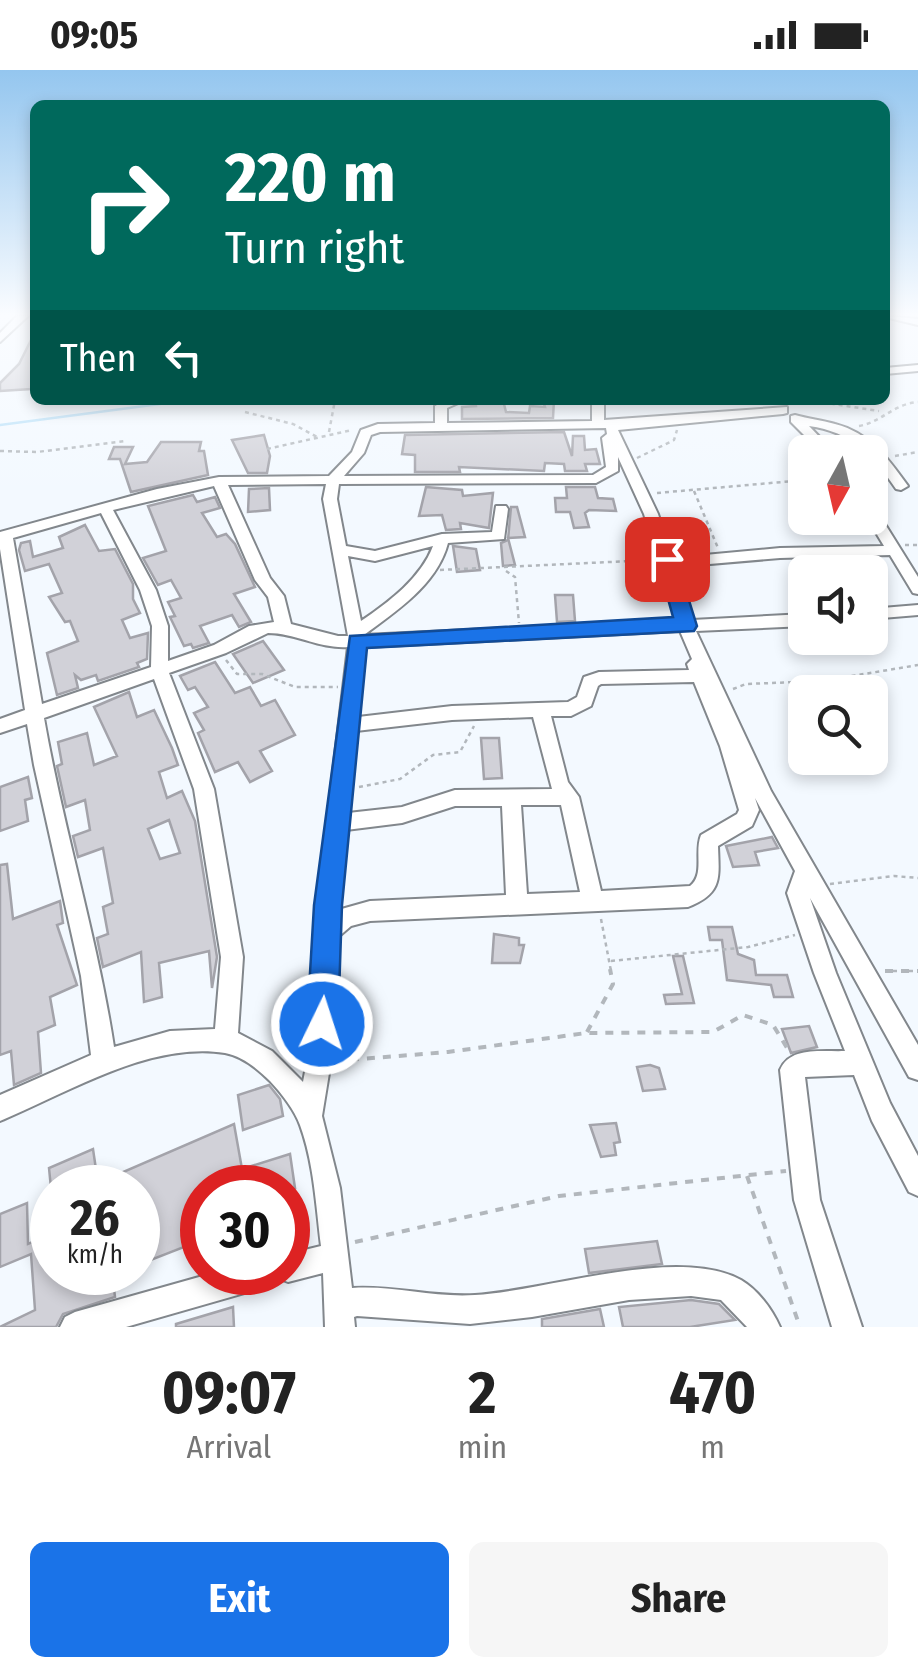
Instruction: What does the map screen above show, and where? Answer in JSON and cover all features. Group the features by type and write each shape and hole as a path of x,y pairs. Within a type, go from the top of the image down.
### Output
{"street":[{"path":"442,424 445,405"},
{"path":"329,931 345,918 370,911 595,898 688,897 702,892 710,880 708,842 745,820 749,810 739,774 681,625 667,561 632,468 600,405"},
{"path":"765,1327 735,1290 707,1284 651,1286 466,1310 373,1298 340,1315 310,1116 319,1061 328,905 340,822 357,636 330,499 333,480 358,453 365,433 378,428 442,424 608,425 777,405 812,435"},
{"path":"799,421 848,428 855,435"},
{"path":"104,1061 92,976 43,765 38,712 3,536 219,481 596,479 613,468 608,425"},
{"path":"888,469 901,486"},
{"path":"219,481 263,580 276,596 283,625"},
{"path":"105,508 156,613 163,648 159,668 194,753 223,882 232,957 226,1041"},
{"path":"340,550 374,556 442,539 499,536 501,508"},
{"path":"885,535 918,588"},
{"path":"357,636 429,568 442,539"},
{"path":"667,561 780,552 894,550"},
{"path":"888,613 918,610"},
{"path":"888,617 918,624"},
{"path":"0,726 220,649 246,632 283,625 329,640 788,621"},
{"path":"681,625 718,691 762,794 918,1068"},
{"path":"348,725 580,706 590,682 615,674 700,676"},
{"path":"540,708 558,780 570,798 595,898"},
{"path":"340,822 402,815 455,798 570,798"},
{"path":"512,799 517,905"},
{"path":"810,878 798,892 812,932 861,1063 918,1183"},
{"path":"0,1108 104,1061 159,1048 226,1041 257,1055 272,1068 291,1086 310,1116"},
{"path":"847,1327 807,1200 792,1070 798,1065 861,1063"},
{"path":"310,1260 332,1252"},
{"path":"75,1327 187,1295"}],"path":[{"path":"848,428 871,424 881,411 900,402 918,402"},
{"path":"330,434 334,405"},
{"path":"841,405 881,411"},
{"path":"245,412 290,423 320,439"},
{"path":"632,468 641,454 674,440 678,418"},
{"path":"267,449 330,434 378,428"},
{"path":"0,451 36,452 125,441"},
{"path":"888,457 918,452"},
{"path":"643,494 788,482"},
{"path":"694,490 723,559"},
{"path":"429,568 505,570 667,561"},
{"path":"505,570 515,576 518,632"},
{"path":"220,649 237,674 262,674 295,687 354,685"},
{"path":"718,691 746,684 822,681 877,668 918,665"},
{"path":"343,790 394,785 421,769 433,755 460,752 488,711"},
{"path":"810,878 918,878"},
{"path":"586,1033 597,1020 613,984 595,898"},
{"path":"611,961 748,947 812,932"},
{"path":"862,970 918,972"},
{"path":"319,1061 420,1055 586,1033 714,1032 750,1016 773,1025 798,1065"},
{"path":"332,1252 559,1196 802,1170"},
{"path":"747,1174 800,1327"}],"building":[{"path":"8,375 30,375 30,389 0,391 0,383"},
{"path":"504,405 506,412 529,413 530,406 554,405 553,418 462,419 462,407"},
{"path":"564,432 572,456 573,436 584,436 585,450 596,449 600,464 585,464 587,471 565,471 564,464 545,463 544,471 459,467 460,472 415,472 415,455 402,454 405,435"},
{"path":"264,435 270,456 267,473 248,473 232,440"},
{"path":"161,442 201,442 199,451 204,451 208,475 131,492 120,459 109,459 114,447 133,447 125,464 147,462"},
{"path":"426,487 462,490 463,496 493,493 489,528 460,523 461,529 446,530 442,515 419,516"},
{"path":"566,487 595,487 598,498 613,499 616,511 589,510 585,513 589,527 574,528 570,512 556,512 555,498 567,498"},
{"path":"269,488 270,510 248,512 249,489"},
{"path":"193,495 197,502 215,497 220,508 202,513 217,537 226,534 235,544 255,587 234,594 251,622 239,627 232,615 200,626 209,643 193,648 191,644 184,646 170,617 175,616 168,602 181,598 171,580 158,585 143,558 166,551 148,506"},
{"path":"511,507 517,507 525,537 508,538"},
{"path":"85,525 99,551 115,549 133,584 133,599 140,613 122,620 130,638 148,633 147,659 137,663 139,667 98,681 96,675 81,680 75,675 78,688 57,695 47,653 78,641 70,621 65,622 49,597 62,593 49,564 25,571 19,550 21,543 30,541 33,557 63,548 59,537"},
{"path":"508,539 515,565 503,566 501,543"},
{"path":"453,546 476,549 480,570 457,572"},
{"path":"555,595 573,595 575,621 557,622"},
{"path":"263,641 284,670 253,683 233,654"},
{"path":"215,662 235,693 250,687 261,706 275,700 295,735 260,751 272,771 250,782 238,762 215,772 198,733 204,730 194,713 208,707 195,687 188,690 180,676"},
{"path":"129,692 137,717 154,710 172,748 178,765 159,772 167,798 182,791 195,821 217,957 212,988 209,951 159,963 162,997 144,1002 141,952 103,967 97,938 108,934 103,907 113,903 103,848 78,857 73,836 90,830 85,800 66,807 57,766 62,764 58,742 87,733 94,765 117,756 94,707","holes":["169,820 180,853 160,859 148,829"]},
{"path":"481,738 499,738 502,778 484,779"},
{"path":"28,777 32,798 25,800 28,821 0,831 0,787"},
{"path":"772,837 778,848 755,852 759,865 733,867 726,846"},
{"path":"7,864 13,919 60,901 63,923 57,925 77,985 50,997 55,1025 38,1032 41,1073 14,1085 11,1051 0,1055 0,865"},
{"path":"708,927 732,927 738,954 754,960 756,975 787,975 793,997 774,997 771,985 727,980 722,940 710,940"},
{"path":"494,934 519,938 519,945 524,945 520,963 492,963"},
{"path":"673,956 683,956 694,1003 666,1004 664,995 682,994"},
{"path":"809,1026 817,1047 791,1053 782,1029"},
{"path":"637,1067 659,1068 665,1089 643,1091"},
{"path":"269,1085 280,1099 283,1116 243,1130 238,1095"},
{"path":"616,1123 620,1142 614,1143 616,1155 601,1157 590,1125"},
{"path":"234,1124 241,1165 180,1165 180,1249 160,1256 160,1165 139,1165"},
{"path":"93,1149 95,1165 56,1165"},
{"path":"290,1154 292,1165 255,1165"},
{"path":"27,1203 30,1254 0,1267 0,1214"},
{"path":"657,1241 662,1264 589,1273 585,1249"},
{"path":"34,1295 115,1295 63,1314 56,1327 0,1327 35,1310"},
{"path":"691,1300 719,1304 735,1320 690,1327 623,1327 619,1307"},
{"path":"233,1307 234,1327 176,1327 176,1324"},
{"path":"600,1309 604,1327 542,1327 542,1319"}],"waterway":[{"path":"0,425 152,405"}],"route":[{"path":"322,1024 328,905 357,641 686,626 667,559"}]}
